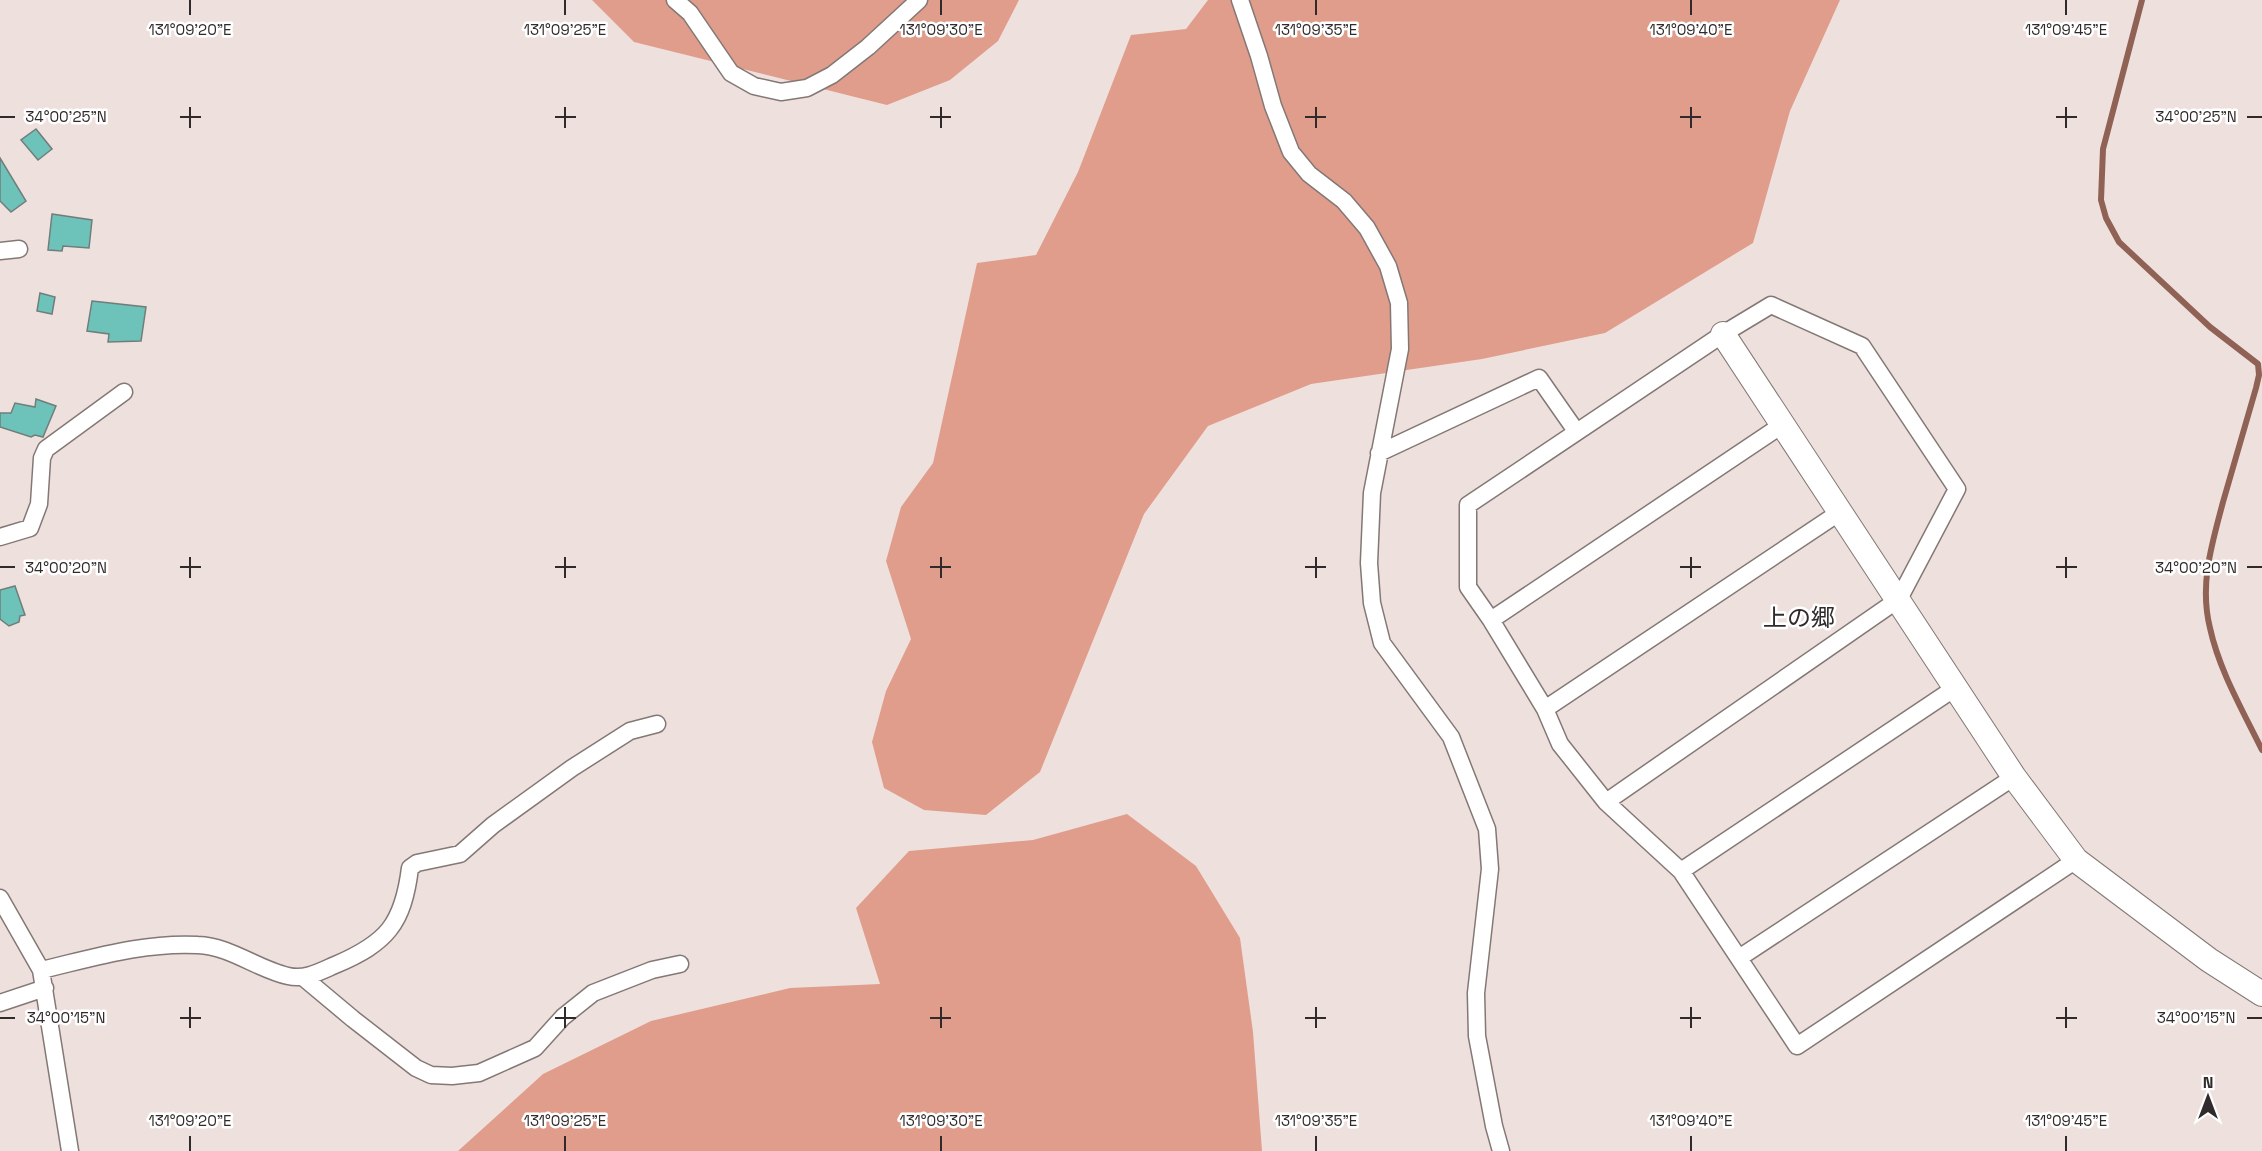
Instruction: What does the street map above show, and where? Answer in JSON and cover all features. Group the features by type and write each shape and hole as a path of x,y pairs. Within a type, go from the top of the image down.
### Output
{"street":[{"path":"675,0 690,13 731,73 754,86 781,92 807,88 832,75 868,47 919,0"},
{"path":"1240,0 1259,56 1272,106 1291,152 1309,174 1344,201 1366,228 1388,266 1399,303 1400,349 1372,493 1369,563 1372,603 1382,643 1450,737 1487,829 1490,869 1476,993 1477,1036 1501,1151"},
{"path":"0,251 19,249"},
{"path":"1606,801 1899,599 1957,489 1862,346 1771,305 1576,431 1468,505 1468,587 1491,620 1545,709 1560,744 1606,801 1682,871 1797,1046 2076,860"},
{"path":"1723,334 2014,777 2076,860 2209,960 2262,994"},
{"path":"1379,453 1539,378 1576,431"},
{"path":"0,537 30,528 39,504 42,458 46,449 124,392"},
{"path":"1491,620 1782,425"},
{"path":"1545,709 1840,512"},
{"path":"1682,871 1955,688"},
{"path":"41,970 149,945 198,945 223,950 286,976 304,978 361,955 375,945 399,916 407,896 410,868 417,863 460,854 493,825 572,768 630,731 657,724"},
{"path":"1739,958 2014,777"},
{"path":"0,898 41,970 70,1151"},
{"path":"304,978 416,1068 431,1075 452,1076 487,1070 535,1048 563,1017 593,993 652,970 680,964"},
{"path":"0,1003 45,988"}],"shaded area":[{"path":"592,0 1019,0 998,41 950,80 887,105 634,42"},
{"path":"1208,0 1840,0 1790,111 1753,243 1605,333 1482,359 1311,384 1208,426 1144,514 1040,772 986,815 924,810 884,788 872,742 886,691 911,639 886,561 901,507 933,463 977,263 1036,255 1078,172 1131,35 1186,29"},
{"path":"1127,814 1196,866 1240,938 1253,1032 1262,1151 458,1151 543,1074 651,1021 790,988 880,984 856,908 909,851 1033,840"}],"building":[{"path":"36,129 52,149 38,160 21,140"},
{"path":"0,158 26,201 11,212 0,201"},
{"path":"52,214 92,220 89,248 63,246 62,251 48,250"},
{"path":"40,293 55,297 52,314 37,311"},
{"path":"92,301 146,307 141,341 108,342 109,334 87,331"},
{"path":"36,399 56,406 43,437 35,435 31,437 0,427 0,413 11,413 15,403 35,407"},
{"path":"15,586 25,615 20,616 19,622 9,626 0,619 0,590"}],"waterway":[{"path":"2142,0 2103,149 2101,200 2106,218 2119,242 2210,327 2258,364 2259,375 2256,388 2211,549 2206,596 2210,628 2219,659 2262,750"}],"district":[{"name":"上の郷","path":"1799,618"}]}
